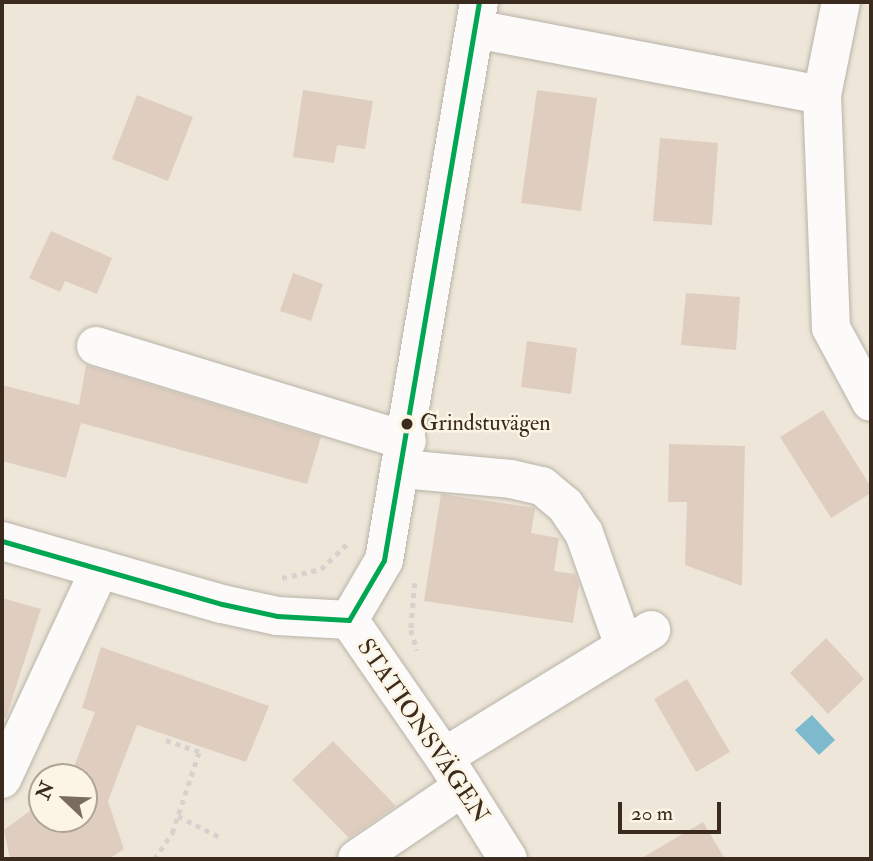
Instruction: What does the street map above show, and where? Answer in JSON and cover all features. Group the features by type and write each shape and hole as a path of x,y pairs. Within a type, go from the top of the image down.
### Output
{"street":[{"path":"841,2 822,95 831,328 871,402"},
{"path":"349,620 384,560 477,15 822,95"},
{"path":"96,346 404,455 541,486 565,505 584,533 638,638 454,772 357,859"},
{"name":"STATIONSVÄGEN","path":"2,541 277,617 349,620 454,772 508,859"},
{"path":"2,779 100,569"}],"path":[{"path":"271,576 281,578 321,569 355,536"},
{"path":"154,859 177,816 199,752 164,740"},
{"path":"177,816 222,838"}],"water":[{"path":"812,715 835,740 819,755 795,730"}],"building":[{"path":"303,90 373,101 365,149 337,145 334,163 293,157"},
{"path":"537,90 597,98 581,211 521,203"},
{"path":"137,95 193,117 168,181 112,159"},
{"path":"660,138 718,143 712,225 653,221"},
{"path":"51,231 112,258 97,294 65,281 60,292 29,278"},
{"path":"293,273 323,284 311,321 280,311"},
{"path":"686,293 740,297 736,350 681,345"},
{"path":"527,341 577,348 571,394 521,387"},
{"path":"86,365 321,437 307,484 81,423 66,478 2,461 2,385 79,405"},
{"path":"823,410 871,487 871,493 831,518 780,437"},
{"path":"669,444 745,446 742,586 685,565 687,502 668,502"},
{"path":"441,494 535,508 531,533 559,538 554,571 575,574 579,584 573,623 424,601"},
{"path":"2,598 41,609 6,718 2,718"},
{"path":"826,638 864,679 828,714 790,673"},
{"path":"101,647 269,706 246,762 137,725 108,801 124,849 109,859 10,859 4,830 28,812 28,833 98,833 98,763 75,763 95,712 82,708"},
{"path":"687,679 730,752 696,772 654,699"},
{"path":"333,741 396,806 349,838 292,780"},
{"path":"703,822 725,859 640,859"}],"transit line":[{"path":"349,620 384,560 479,2"},
{"path":"2,541 222,604 277,616 349,620"}],"place":[{"name":"Grindstuvägen","path":"407,424"}]}
